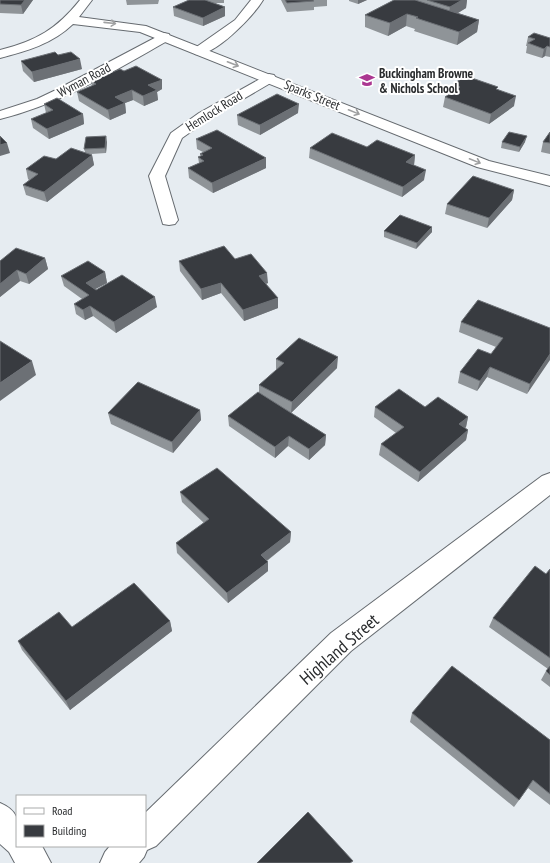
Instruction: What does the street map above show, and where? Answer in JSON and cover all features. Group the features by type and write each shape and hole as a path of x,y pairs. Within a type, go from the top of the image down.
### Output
{"street":[{"path":"0,54 46,38 64,27 72,20 86,0"},
{"path":"200,51 252,12 257,0"},
{"name":"Sparks Street","path":"72,20 130,26 164,37 484,164 550,181"},
{"name":"Wyman Road","path":"0,115 26,108 60,93 164,37"},
{"name":"Hemlock Road","path":"170,220 157,176 176,136 204,116 269,78"},
{"name":"Highland Street","path":"146,834 341,642 550,482"},
{"path":"0,819 16,839"},
{"path":"23,847 35,863"},
{"path":"116,863 133,847"}],"building":[{"path":"0,0 25,0 21,5 0,4"},
{"path":"189,0 205,0 225,7 203,18 173,7"},
{"path":"285,0 313,0 314,1 287,3"},
{"path":"394,0 415,0 479,20 459,32 407,14 390,23 365,15"},
{"path":"427,0 462,0 450,7"},
{"path":"534,33 550,38 550,47 547,46 544,49 528,43 535,39 528,37"},
{"path":"55,52 58,55 71,52 80,59 32,72 21,61"},
{"path":"136,66 162,80 148,85 157,90 143,96 132,90 115,97 125,103 108,110 77,92 96,84 91,81 120,69 124,71"},
{"path":"466,76 498,87 496,89 516,96 491,114 445,97 460,87 453,84"},
{"path":"277,94 299,104 260,125 237,115"},
{"path":"57,98 83,114 47,129 31,119 53,110 44,104"},
{"path":"217,130 266,158 212,183 188,168 204,161 198,157 203,155 200,154 212,148 196,139"},
{"path":"509,132 527,136 520,147 502,142"},
{"path":"550,132 550,143 543,142"},
{"path":"332,133 367,147 377,140 415,155 406,162 426,170 403,187 310,148"},
{"path":"0,136 7,143 0,145"},
{"path":"106,136 105,148 84,149 86,137"},
{"path":"71,148 92,155 44,192 23,185 38,174 26,169 44,156 56,159"},
{"path":"473,176 514,190 489,218 447,204"},
{"path":"400,215 432,227 417,243 384,231"},
{"path":"224,246 235,259 251,254 267,273 259,276 278,298 243,310 221,283 201,289 179,261"},
{"path":"16,248 45,258 26,274 17,270 0,284 0,261"},
{"path":"88,261 105,272 86,283 96,290 122,275 155,297 114,322 90,306 83,310 74,304 89,295 61,276"},
{"path":"478,300 550,328 550,354 530,384 490,367 480,381 460,372 478,349 491,354 503,338 461,322"},
{"path":"299,338 338,357 292,402 259,385 284,363 276,359"},
{"path":"0,341 32,361 0,383"},
{"path":"138,382 200,410 172,442 108,413"},
{"path":"399,389 425,407 438,397 468,417 459,424 468,430 420,472 381,444 404,427 375,407"},
{"path":"258,392 326,435 309,449 289,436 275,447 228,416"},
{"path":"217,468 291,532 261,555 268,562 227,593 176,543 209,519 180,492"},
{"path":"535,566 546,574 550,569 550,658 493,618"},
{"path":"134,583 170,621 66,701 18,641 59,612 72,627"},
{"path":"452,666 550,740 550,794 533,780 519,800 412,713"},
{"path":"550,666 550,675 546,671"},
{"path":"308,812 353,861 350,863 257,863"}],"place":[{"name":"Buckingham Browne & Nichols School","path":"367,80"}]}
